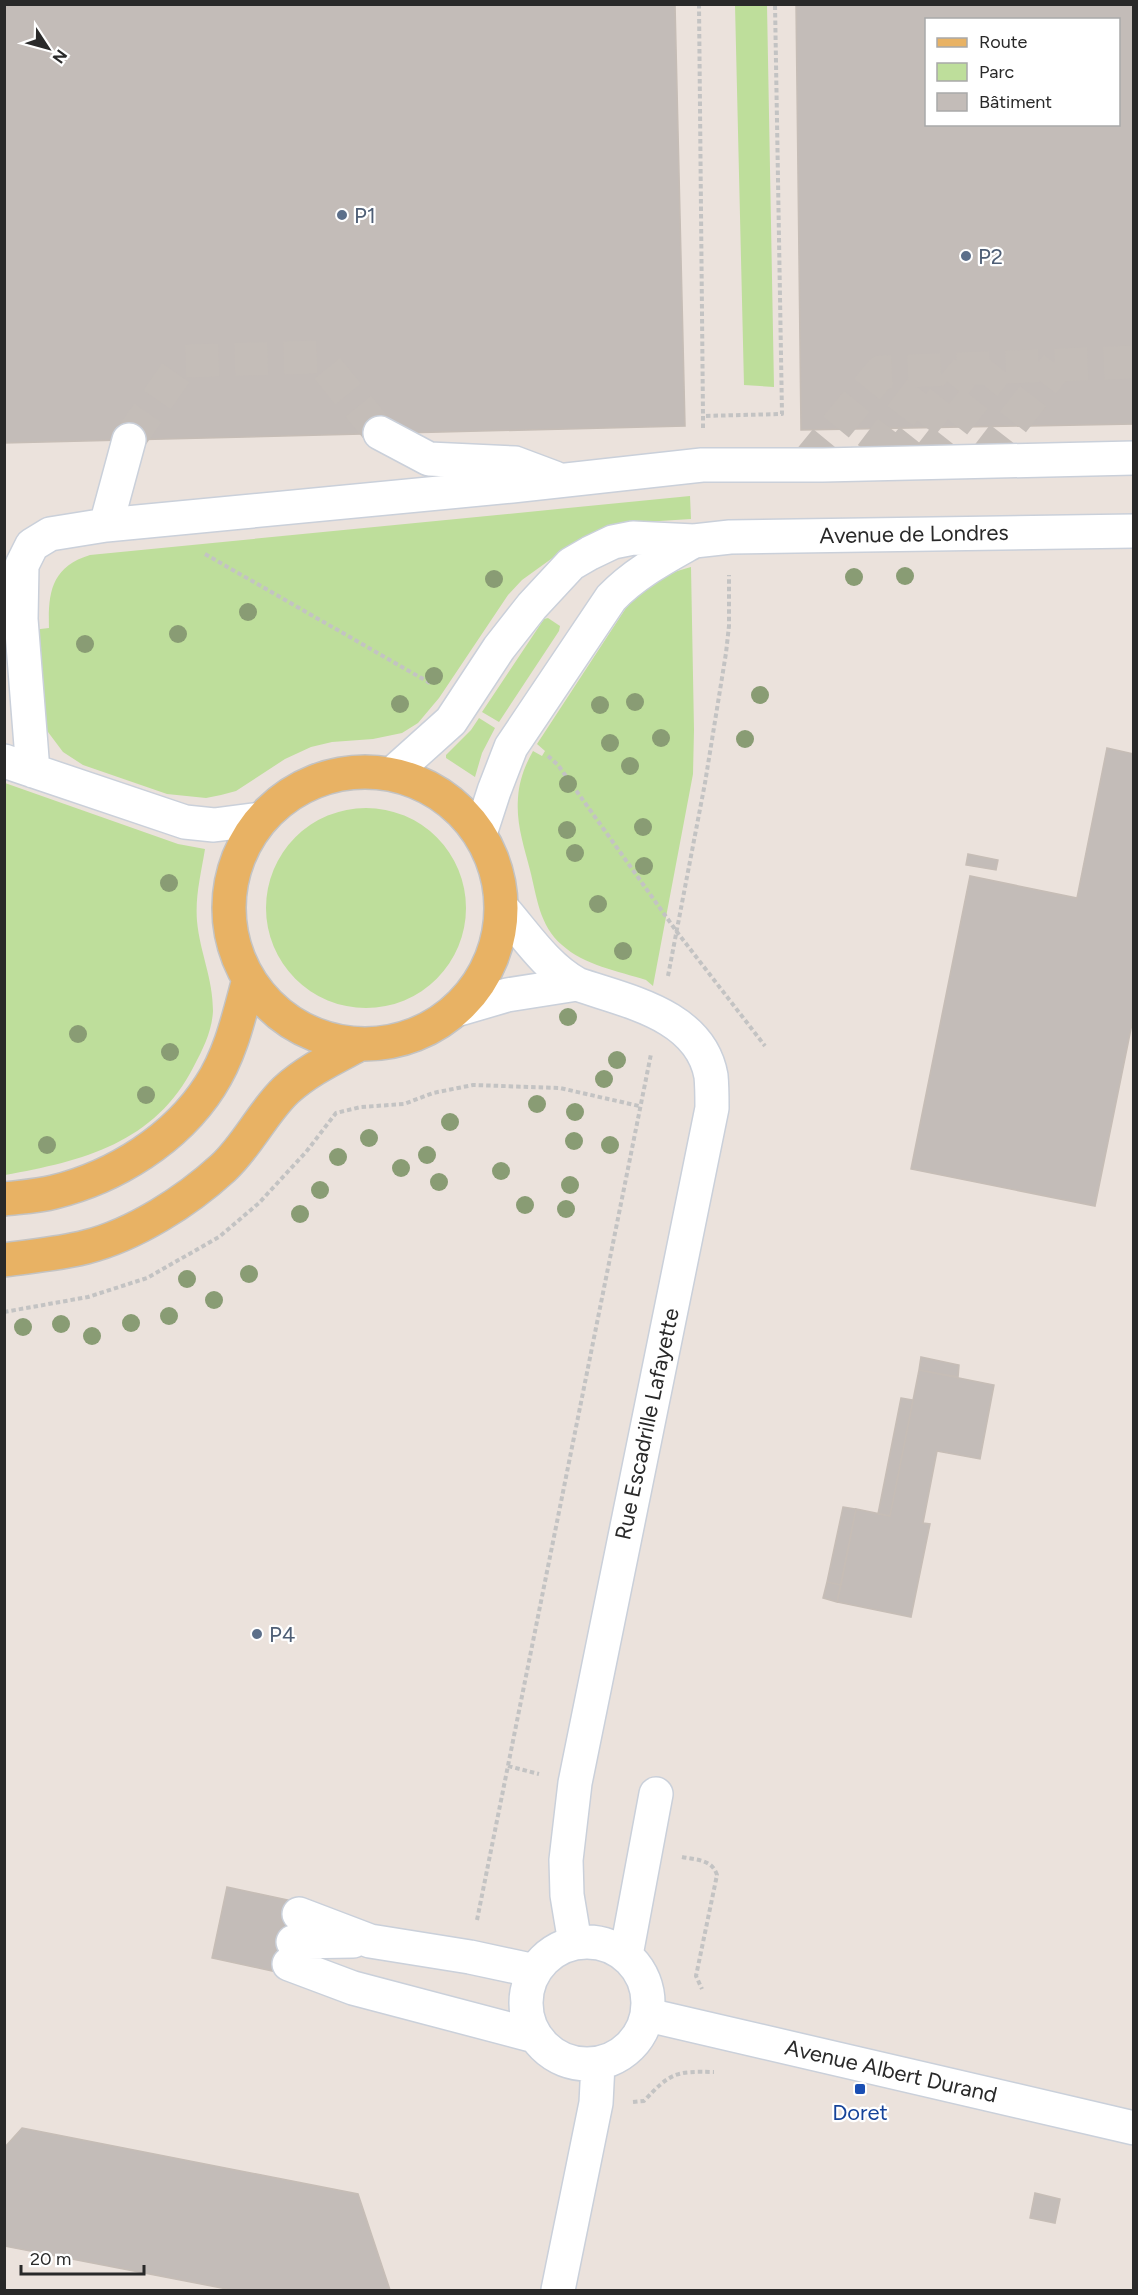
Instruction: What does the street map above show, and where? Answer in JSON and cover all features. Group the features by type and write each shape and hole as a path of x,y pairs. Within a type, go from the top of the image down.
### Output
{"main road":[{"path":"356,772 393,774 427,786 457,807 480,834 492,858 499,882 502,908 499,937 490,964 475,989 456,1010 427,1030 395,1042 360,1044 326,1039 296,1026 269,1006 249,979 235,948 229,915 232,880 243,848 262,819 289,795 321,780 356,772"},
{"path":"4,1199 53,1193 92,1180 134,1159 161,1139 196,1106 211,1085 227,1055 249,979"},
{"path":"4,1260 87,1247 144,1224 172,1208 224,1168 248,1142 285,1091 310,1071 360,1044"}],"street":[{"path":"380,433 429,459 515,463 562,480"},
{"path":"106,525 129,440"},
{"path":"262,819 214,825 185,822 19,766 22,565 32,544 50,534 106,525 702,465 823,465 1134,458"},
{"name":"Avenue de Londres","path":"393,774 451,721 499,648 525,614 571,564 613,542 633,538 694,541 730,537 1134,531"},
{"name":"Avenue de Londres","path":"480,834 511,747 610,598 646,569 694,541"},
{"name":"Rue Escadrille Lafayette","path":"502,908 551,966 577,984 661,1013 689,1034 702,1051 711,1075 712,1108 574,1792 566,1860 567,1895 575,1943"},
{"name":"Rue Escadrille Lafayette","path":"456,1010 507,995 577,984"},
{"path":"626,1955 656,1794"},
{"path":"535,1971 470,1957 370,1941 291,1952 353,1988 535,2036"},
{"path":"593,1942 610,1946 626,1955 638,1968 648,1990 648,2015 642,2032 630,2047 616,2058 598,2064 574,2064 551,2054 535,2036 526,2015 526,1992 535,1971 545,1958 559,1948 575,1943 593,1942"},
{"name":"Avenue Albert Durand","path":"648,2015 1134,2128"},
{"path":"558,2290 596,2103 598,2064"}],"path":[{"path":"699,4 702,465"},
{"path":"703,416 782,414 775,4"},
{"path":"470,1957 639,1106 661,1013 705,783 729,626 730,537"},
{"path":"199,551 434,686"},
{"path":"544,753 558,765 676,932 765,1046"},
{"path":"4,1312 88,1297 147,1278 219,1237 259,1203 306,1152 336,1113 361,1107 404,1104 433,1093 473,1084 560,1088 639,1106"},
{"path":"646,1849 709,1863 715,1868 717,1875 696,1976 705,1991"}],"green space":[{"path":"735,5 767,5 774,387 744,385"},
{"path":"690,496 691,519 644,522 584,540 558,554 522,580 508,595 439,698 418,723 402,733 311,747 285,759 236,791 206,798 167,794 83,765 63,752 45,728 32,630 49,628 51,593 54,583 67,567 90,555"},
{"path":"691,567 693,774 653,986 646,980 580,958 562,945 548,929 537,900 523,844 519,826 518,798 523,773 533,751 542,756 545,751 537,744 626,608 655,582 671,573"},
{"path":"548,618 560,626 559,631 499,722 482,712 544,619"},
{"path":"479,718 495,728 482,753 475,777 446,758 446,755 471,730"},
{"path":"5,783 178,844 205,849 198,894 197,921 211,988 213,1011 204,1046 178,1092 159,1114 138,1131 89,1155 5,1175"},
{"path":"356,808 376,808 413,819 430,830 444,844 459,870 466,898 462,937 455,955 444,972 430,986 413,997 395,1004 376,1008 356,1008 319,997 302,986 288,972 277,955 270,937 266,918 266,898 277,861 288,844 302,830 319,819 337,812"}],"building":[{"name":"P1","path":"4,4 675,4 685,426 4,443"},
{"name":"P2","path":"796,4 1134,4 1134,424 801,430"},
{"path":"1107,748 1134,754 1134,1014 1095,1206 911,1169 970,876 1077,898"},
{"path":"968,854 998,860 996,870 966,865"},
{"path":"921,1357 959,1365 958,1377 919,1370"},
{"path":"919,1370 994,1385 980,1459 937,1451 923,1523 930,1524 911,1617 837,1602 856,1509 890,1516"},
{"path":"901,1398 913,1400 890,1516 878,1514"},
{"path":"843,1507 856,1509 841,1585 827,1582"},
{"path":"827,1582 841,1585 837,1602 823,1598"},
{"path":"227,1887 302,1903 286,1974 212,1958"},
{"path":"22,2128 358,2194 390,2290 232,2290 4,2246 4,2148"},
{"path":"1035,2193 1060,2199 1055,2223 1030,2218"}],"tunnel":[{"path":"129,440 184,361 318,357 380,433"},
{"path":"805,465 881,372 1134,362"},
{"path":"983,461 1057,365"},
{"path":"924,463 999,367"},
{"path":"892,463 967,369"},
{"path":"871,455 935,370"}],"place":[{"name":"P1","path":"342,215"},
{"name":"P2","path":"966,256"},
{"name":"P4","path":"257,1634"},
{"name":"Doret","path":"860,2089"}]}
